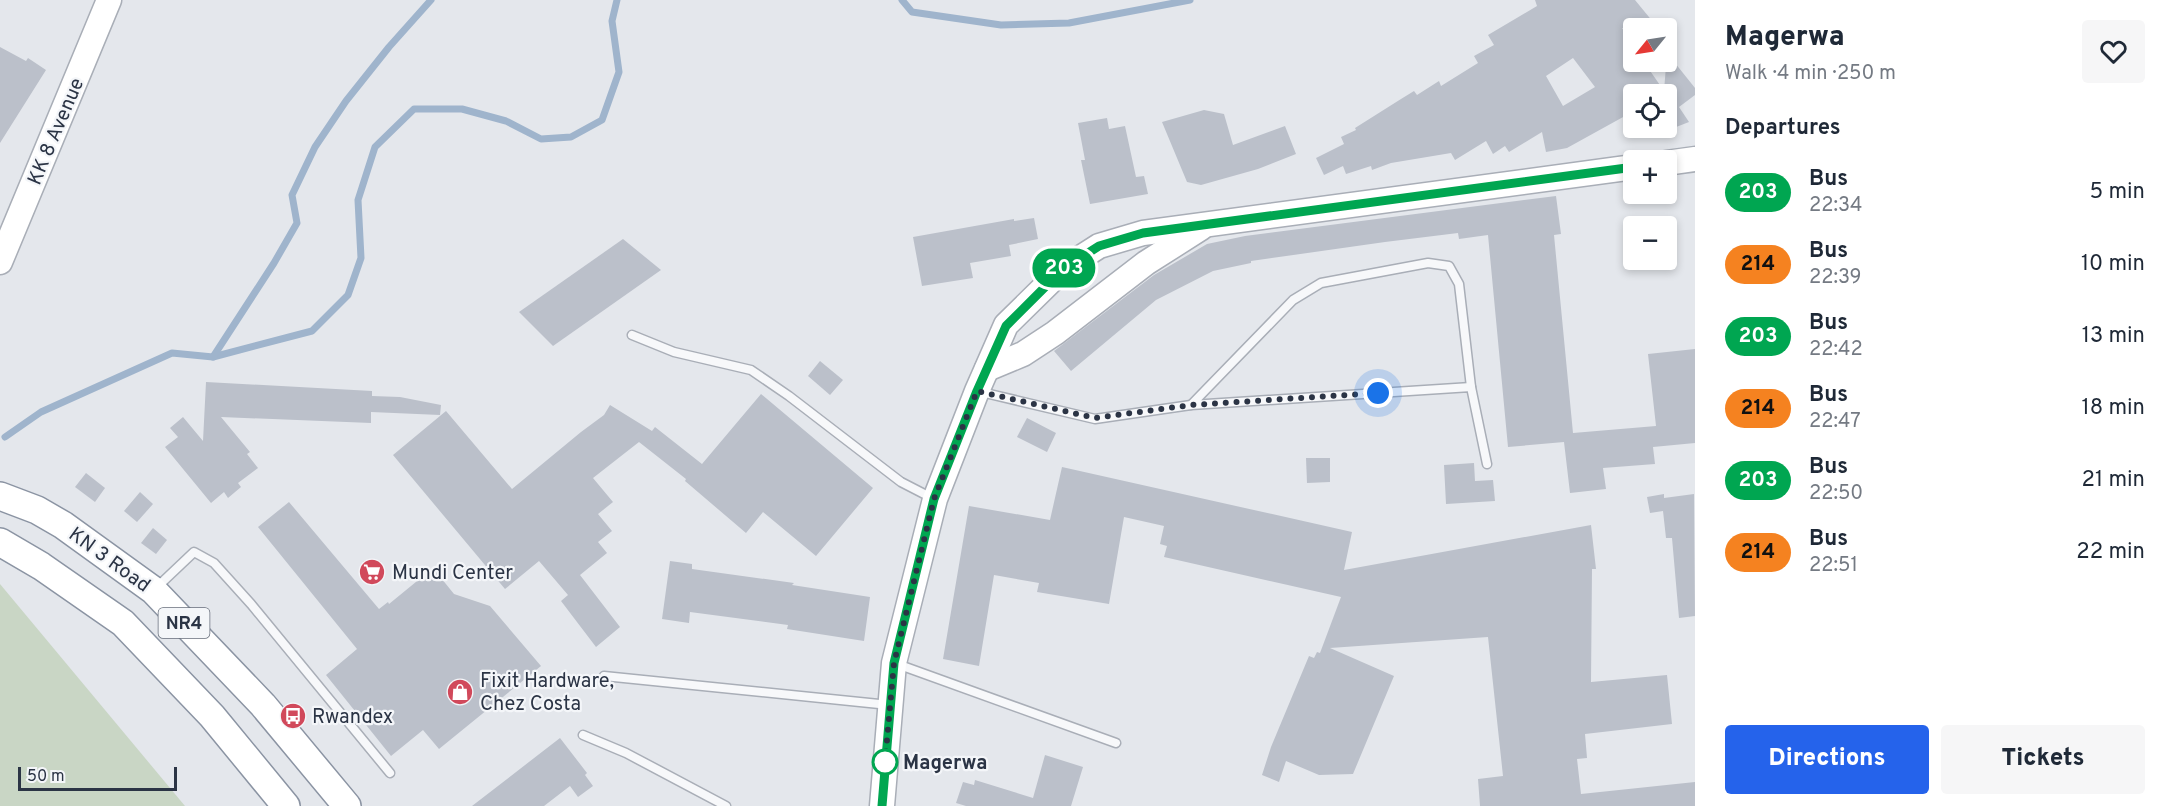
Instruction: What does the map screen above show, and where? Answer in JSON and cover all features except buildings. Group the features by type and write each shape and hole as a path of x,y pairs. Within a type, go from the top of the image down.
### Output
{"highway":[{"path":"0,487 37,510"},
{"name":"KN 3 Road","path":"0,496 37,510 63,525 153,590 263,705 346,806"},
{"name":"NR4","path":"0,542 41,566 123,623 212,716 286,806"}],"main road":[{"name":"KK 8 Avenue","path":"0,262 109,0"},
{"path":"1677,161 1695,159"},
{"path":"882,806 894,663 934,499 1006,326 1063,269 1099,246 1143,233 1623,168"},
{"path":"982,380 1055,333 1146,263 1208,223"}],"lane":[{"path":"1191,405 1293,300 1321,283 1428,263 1449,266 1460,284 1471,387 1487,464"},
{"path":"632,335 674,352 751,369 901,482 934,499"},
{"path":"982,380 1095,418 1191,405 1471,387"},
{"path":"153,590 194,552 214,563 251,604 390,772"},
{"path":"894,663 1116,742"},
{"path":"604,676 889,705"},
{"path":"583,735 626,753 726,806"}],"green space":[{"path":"0,584 185,806 0,806"}],"waterway":[{"path":"5,437 41,412 172,353 213,357 297,223 292,195 315,147 346,101 389,47 431,0"},
{"path":"213,357 312,331 348,295 361,258 358,200 375,147 414,109 462,109 506,121 541,139 571,137 602,120 619,72 612,21 617,0"},
{"path":"902,0 912,12 1001,25 1069,23 1190,0"}],"bus line":[{"name":"203","path":"882,806 894,663 934,499 1006,326 1063,269 1099,246 1143,233 1623,168"}],"place":[{"name":"Mundi Center","path":"372,572"},
{"name":"Fixit Hardware, Chez Costa","path":"460,692"},
{"name":"Rwandex","path":"293,716"},
{"name":"Magerwa","path":"885,762"}],"route":[{"path":"885,762 894,663 934,499 977,391 1095,418 1191,405 1378,393"}]}
